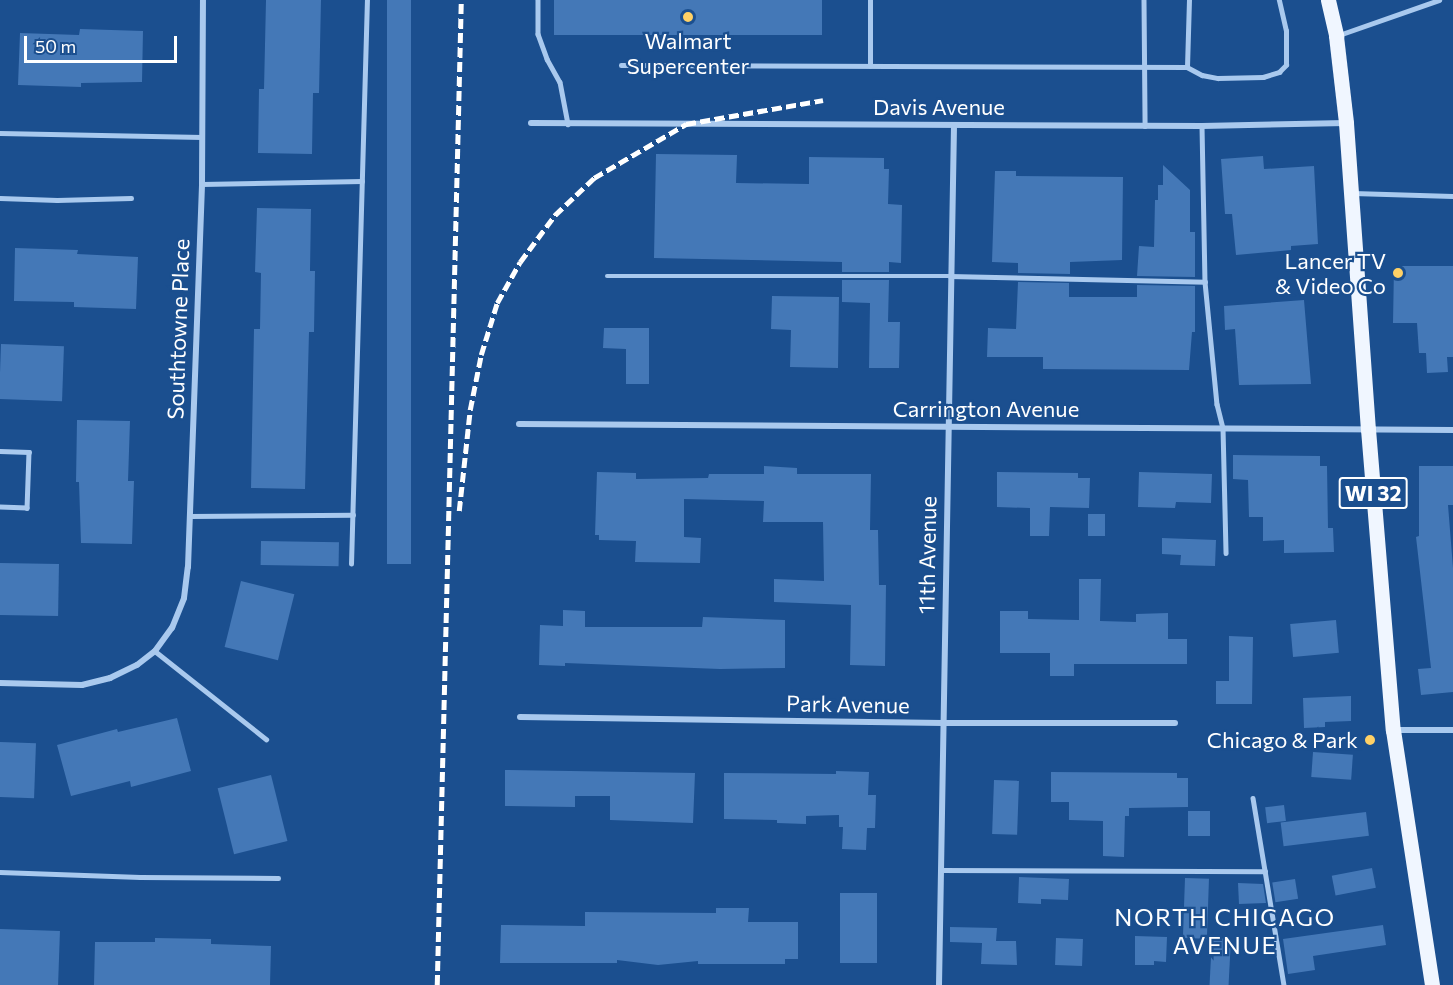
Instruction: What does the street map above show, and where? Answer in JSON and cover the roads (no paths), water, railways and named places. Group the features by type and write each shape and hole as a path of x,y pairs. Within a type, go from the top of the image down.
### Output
{"main road":[{"name":"WI 32","path":"1328,0 1336,36 1346,123 1393,730 1432,985"}],"street":[{"name":"Southtowne Place","path":"155,651 172,628 184,598 190,516 202,184 203,0"},
{"name":"Davis Avenue","path":"531,123 954,126 1202,126 1346,123"},
{"name":"11th Avenue","path":"939,985 954,126"},
{"name":"Carrington Avenue","path":"519,424 1453,430"},
{"path":"0,683 91,682 110,678 137,664 155,651"},
{"name":"Park Avenue","path":"520,717 943,723 1175,723"},
{"path":"1393,730 1453,730"}],"lane":[{"path":"351,564 367,0"},
{"path":"538,0 538,34 560,82 568,124"},
{"path":"870,0 870,66"},
{"path":"1144,0 1145,126"},
{"path":"1187,67 1189,0"},
{"path":"621,65 1187,67 1202,75 1218,78 1263,77 1279,72 1286,65 1288,54 1279,0"},
{"path":"1336,36 1439,0"},
{"path":"1202,126 1205,282 1217,404 1223,428 1226,553"},
{"path":"0,133 202,137"},
{"path":"202,184 362,181"},
{"path":"1350,193 1453,196"},
{"path":"0,198 57,200 131,198"},
{"path":"607,276 950,276 1205,282"},
{"path":"0,451 29,452 27,508 0,507"},
{"path":"190,516 353,515"},
{"path":"155,651 266,739"},
{"path":"1252,798 1284,985"},
{"path":"941,870 1265,870"},
{"path":"0,872 140,877 278,878"}],"railway":[{"path":"437,985 461,0"},
{"path":"459,511 470,410 481,355 497,303 520,262 555,215 594,178 686,124 823,100"}],"place":[{"name":"Walmart Supercenter","path":"688,17"},
{"name":"Lancer TV & Video Co","path":"1398,273"},
{"name":"Chicago & Park","path":"1370,740"}],"district":[{"name":"NORTH CHICAGO AVENUE","path":"1225,931"}]}
